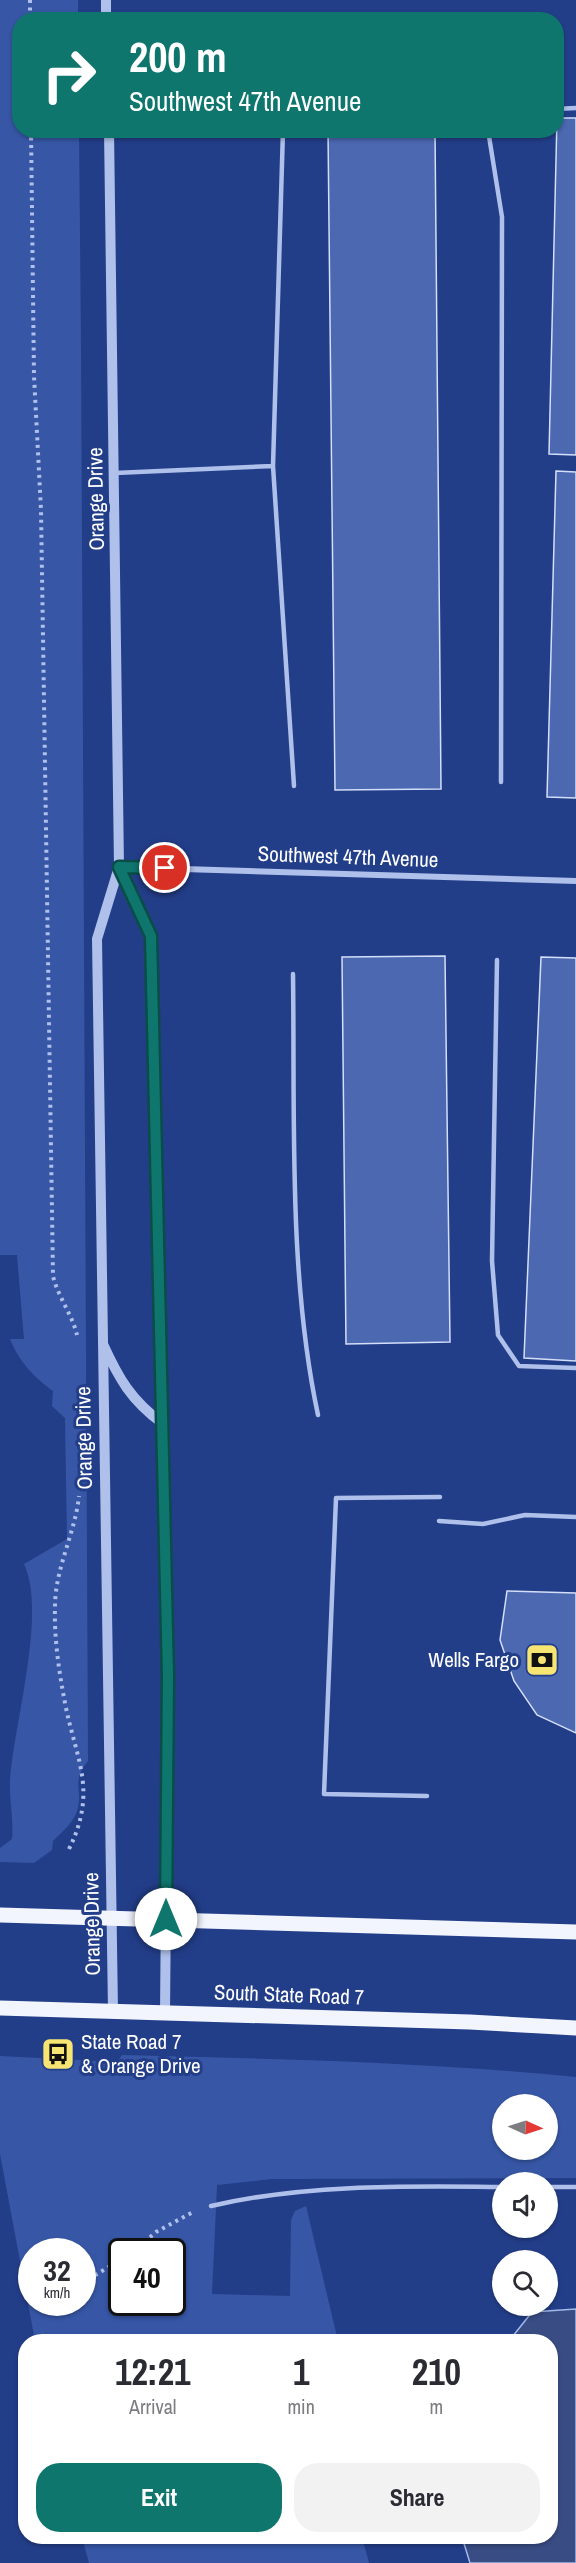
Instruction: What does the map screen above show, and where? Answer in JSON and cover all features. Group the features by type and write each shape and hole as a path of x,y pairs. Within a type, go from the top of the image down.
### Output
{"main road":[{"path":"7,1915 576,1932"},
{"name":"South State Road 7","path":"6,2008 470,2022 576,2028"}],"street":[{"name":"Orange Drive","path":"109,138 119,867 98,939 101,1341 113,2011"},
{"name":"Orange Drive","path":"119,867 151,936 168,1676 165,2013"},
{"name":"Southwest 47th Avenue","path":"119,867 576,881"},
{"path":"101,1341 122,1383 142,1408 162,1423"}],"lane":[{"path":"283,138 273,466 294,786"},
{"path":"489,138 502,217 501,782"},
{"path":"115,473 273,466"},
{"path":"497,960 492,1261 498,1335 519,1366 576,1368"},
{"path":"293,974 297,1227 311,1381 318,1415"},
{"path":"427,1796 324,1794 336,1498 440,1497"},
{"path":"439,1521 483,1524 525,1515 576,1517"},
{"path":"211,2206 246,2198 301,2192 492,2187"},
{"path":"558,2187 576,2187"}],"path":[{"path":"31,138 34,376 41,510 53,1276 57,1291 74,1324 79,1342"},
{"path":"69,1849 81,1820 82,1764 65,1702 55,1609 56,1579 71,1534 79,1488"},
{"path":"152,2238 171,2224 211,2206"}],"shaded area":[{"path":"0,0 78,0 78,12 12,12 12,138 79,138 88,1761 78,1781 79,1803 75,1815 53,1841 52,1850 34,1863 0,1862 0,1848 12,1839 10,1780 31,1639 30,1585 24,1564 67,1539 65,1418 52,1406 53,1391 28,1368 10,1339 24,1339 17,1255 0,1255"},
{"path":"122,2055 293,2060 463,2068 576,2077 576,2178 558,2178 558,2172 492,2172 492,2178 272,2179 217,2185 212,2294 290,2296 291,2220 295,2211 306,2206 336,2334 34,2334 30,2316 96,2316 96,2238 18,2238 18,2250 0,2154 0,2056 117,2062"},
{"path":"576,2309 576,2563 470,2563 464,2544 558,2544 558,2334 515,2334 529,2316 558,2316 558,2310"},
{"path":"84,2544 364,2544 369,2563 89,2563"}],"building":[{"path":"564,118 576,118 576,455 549,454 557,138 564,138"},
{"path":"328,138 435,138 441,789 335,790"},
{"path":"556,471 576,472 576,798 547,797"},
{"path":"445,956 450,1342 346,1344 342,957"},
{"path":"541,957 576,958 576,1361 524,1358"},
{"name":"Wells Fargo","path":"507,1591 576,1593 576,1733 537,1715 514,1681 500,1640"}],"place":[{"name":"Wells Fargo","path":"542,1660"},
{"name":"State Road 7 & Orange Drive","path":"58,2054"}],"route":[{"path":"165,868 119,867 151,936 168,1676 166,1919"}]}
